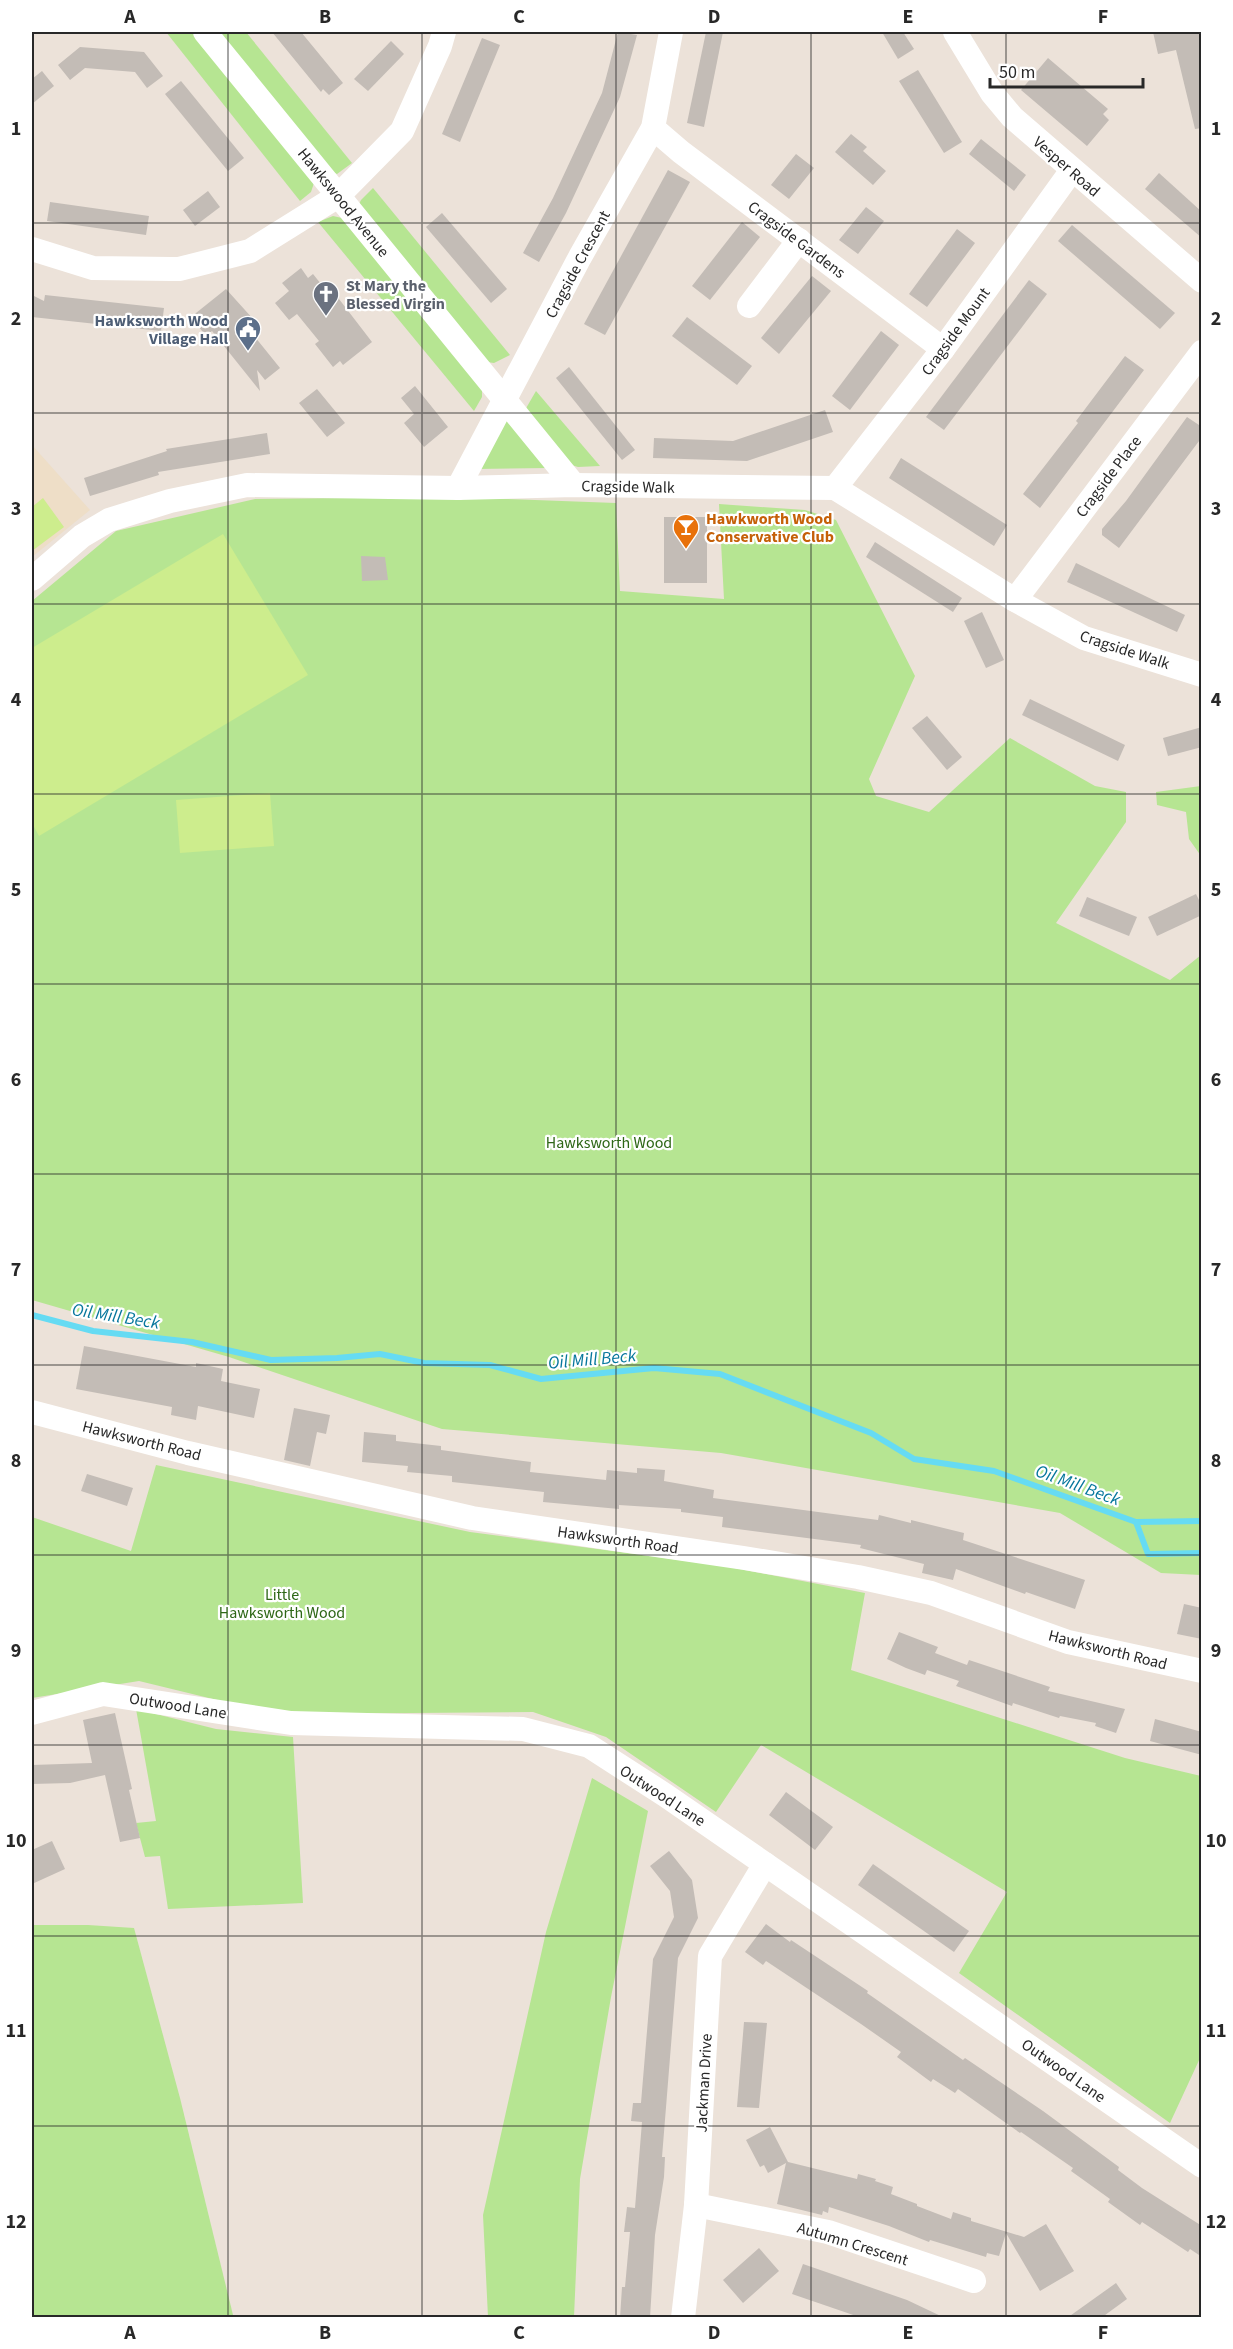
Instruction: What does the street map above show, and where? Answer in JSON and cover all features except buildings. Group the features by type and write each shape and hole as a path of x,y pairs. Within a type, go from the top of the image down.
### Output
{"street":[{"name":"Hawkswood Avenue","path":"205,32 574,485"},
{"path":"32,249 93,268 179,269 250,251 338,196 402,131 444,32"},
{"name":"Cragside Crescent","path":"458,488 580,257 653,128 671,32"},
{"name":"Vesper Road","path":"955,32 992,93 1012,117 1202,281"},
{"name":"Cragside Gardens","path":"653,128 681,152 943,349"},
{"name":"Cragside Mount","path":"835,488 943,349 1072,170"},
{"path":"749,306 799,240"},
{"name":"Cragside Place","path":"1015,600 1202,352"},
{"name":"Cragside Walk","path":"32,579 82,536 110,520 170,501 247,485 458,488 574,485 835,488 1015,600 1084,638 1202,675"},
{"name":"Hawksworth Road","path":"32,1412 188,1453 472,1518 732,1556 858,1577 931,1593 1068,1642 1202,1671"},
{"name":"Outwood Lane","path":"32,1713 104,1694 291,1723 523,1729 589,1746 665,1795 1202,2166"},
{"name":"Jackman Drive","path":"683,2318 696,2205 710,1956 765,1864"},
{"name":"Autumn Crescent","path":"696,2205 828,2232 974,2281"}],"shaded area":[{"path":"32,445 90,510 32,557"}],"green space":[{"path":"166,32 192,32 314,183 311,192 300,201"},
{"path":"218,32 246,32 352,163 337,174 329,171"},
{"path":"373,188 510,355 494,363 487,362 358,206"},
{"path":"333,216 342,218 482,388 482,397 474,411 318,222"},
{"path":"536,391 600,466 578,467 568,464 525,410"},
{"path":"505,420 511,423 548,468 476,469"},
{"name":"Hawksworth Wood","path":"452,497 616,503 620,591 724,599 719,504 805,510 836,520 915,676 869,779 876,796 929,812 1010,738 1095,786 1126,792 1126,822 1056,923 1170,980 1201,955 1201,1575 1161,1573 1060,1513 721,1453 442,1429 229,1357 32,1300 32,601 116,531 255,499"},
{"path":"43,498 64,527 32,551 32,507"},
{"path":"223,534 308,675 39,836 32,823 32,648"},
{"path":"1202,786 1201,856 1189,839 1186,812 1157,805 1156,792"},
{"path":"270,793 274,846 180,853 176,800"},
{"name":"Little Hawksworth Wood","path":"156,1465 470,1532 724,1566 865,1593 851,1670 1125,1758 1201,1776 1201,2056 1170,2123 959,1973 1007,1892 761,1745 716,1812 606,1737 533,1712 275,1714 139,1681 32,1698 32,1517 131,1551"},
{"path":"136,1709 216,1729 293,1737 303,1903 168,1909 160,1856 145,1857 136,1823 156,1821"},
{"path":"592,1778 648,1811 611,1997 580,2179 574,2317 488,2317 483,2215 546,1932"},
{"path":"32,1925 134,1928 180,2098 233,2315 32,2317"}],"waterway":[{"name":"Oil Mill Beck","path":"32,1315 93,1331 192,1342 271,1360 380,1354 424,1363 490,1365 541,1379 654,1368 720,1374 871,1433 914,1459 994,1471 1136,1522 1202,1521"},
{"path":"1136,1522 1148,1554 1202,1553"}],"place":[{"name":"St Mary the Blessed Virgin","path":"326,317"},
{"name":"Hawksworth Wood Village Hall","path":"248,352"},
{"name":"Hawkworth Wood Conservative Club","path":"686,550"}]}
